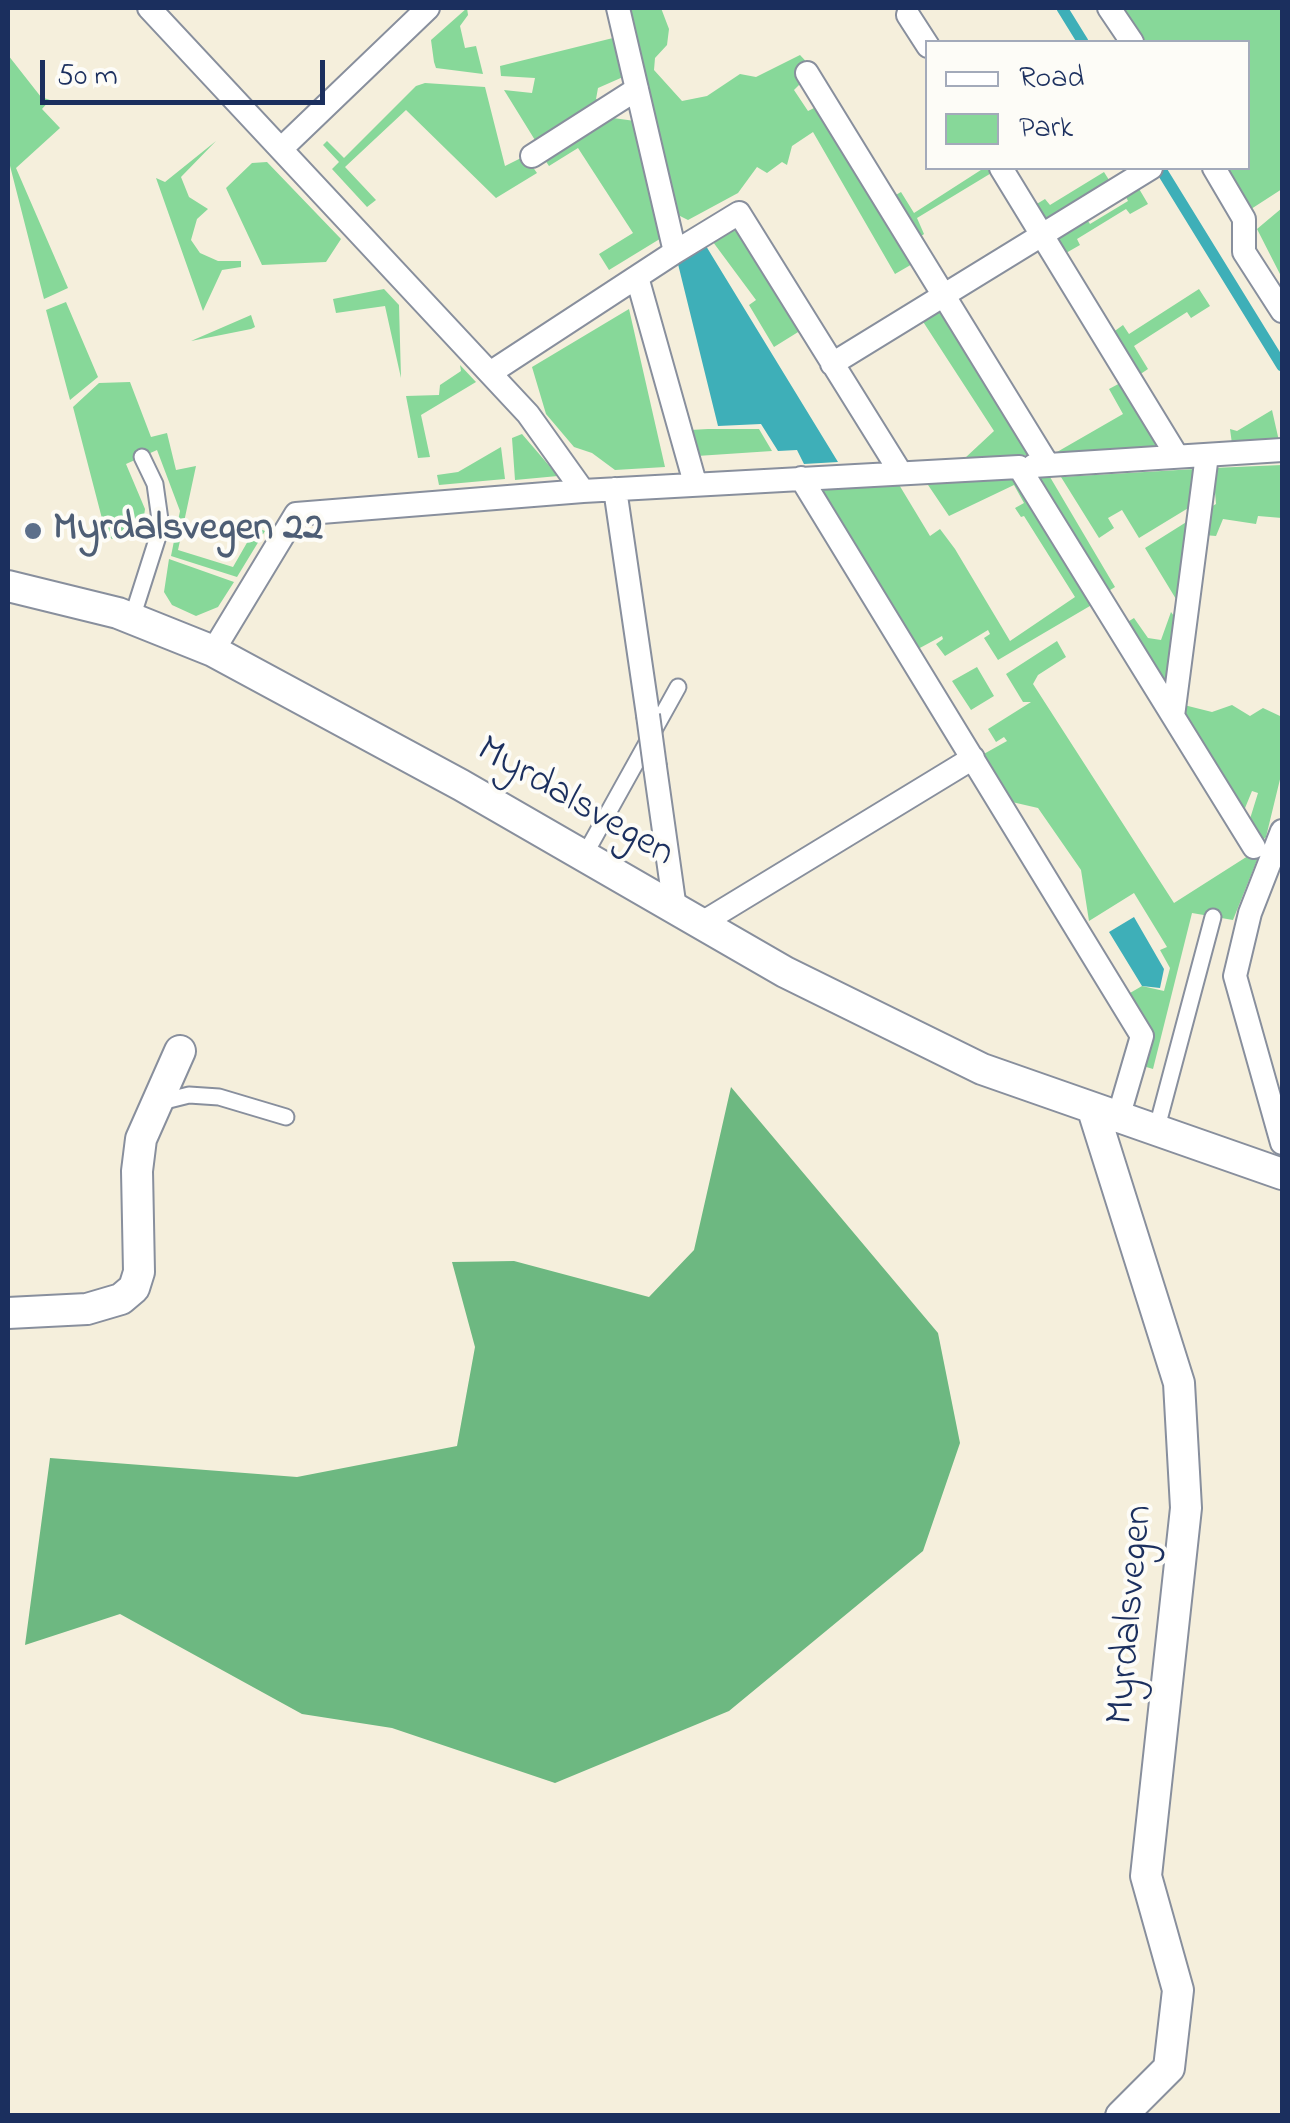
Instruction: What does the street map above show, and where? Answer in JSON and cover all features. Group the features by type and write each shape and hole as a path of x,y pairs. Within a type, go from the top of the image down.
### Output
{"street":[{"path":"149,8 490,373 558,452 583,491"},
{"path":"281,150 428,8"},
{"path":"618,8 675,252"},
{"path":"1109,8 1131,40"},
{"path":"908,15 925,41"},
{"path":"807,73 1048,465"},
{"path":"532,156 637,89"},
{"path":"1002,170 1177,456"},
{"path":"1215,170 1244,218 1244,252 1282,312"},
{"path":"832,364 1141,174"},
{"path":"490,373 738,213 899,470"},
{"path":"637,276 696,483"},
{"path":"212,651 296,514 696,483 1282,450"},
{"path":"1173,716 1208,454"},
{"path":"1019,467 1254,847"},
{"path":"801,478 1142,1036 1106,1114"},
{"path":"616,489 655,767 689,916 973,758"},
{"name":"Myrdalsvegen","path":"8,586 132,618 291,690 786,972 982,1069 1282,1174"},
{"path":"1282,831 1250,913 1235,976 1282,1142"},
{"path":"8,1313 87,1309 121,1298 134,1288 140,1272 137,1171 153,1104 180,1050"},
{"name":"Myrdalsvegen","path":"1106,1114 1179,1383 1186,1508 1146,1876 1178,1990 1169,2068 1122,2116"}],"lane":[{"path":"132,618 162,526 155,484 142,457"},
{"path":"584,856 678,687"},
{"path":"1156,1131 1213,917"},
{"path":"153,1104 189,1096 218,1097 286,1117"}],"green space":[{"path":"467,8 468,15 460,26 465,48 476,46 483,74 436,68 434,62 431,40"},
{"path":"624,8 661,8 669,29 667,45 655,58 654,70 682,101 707,96 740,74 756,77 800,55 814,70 794,90 808,111 818,106 914,263 895,274 813,132 792,146 787,165 782,162 767,173 757,167 738,193 688,220 676,214"},
{"path":"1119,8 1282,8 1282,189 1248,211 1222,170 1250,170 1250,40 1140,40"},
{"path":"613,38 623,77 598,88 596,99 606,101 538,145 504,90 532,93 535,78 501,76 500,66"},
{"path":"8,55 41,97 50,100 42,109 60,128 16,168 68,288 44,299 8,158"},
{"path":"425,83 485,87 505,166 525,156 537,173 496,198 406,110 345,167 376,200 367,207 332,169 339,162 323,145 327,141 344,158 416,86"},
{"path":"613,118 635,121 663,237 609,270 599,254 633,233 578,148 549,166 545,160"},
{"path":"216,141 181,177 189,197 208,209 197,219 191,240 200,253 218,261 241,261 241,267 222,270 203,311 156,178 165,182"},
{"path":"267,162 341,239 326,262 262,265 226,188 252,163"},
{"path":"981,170 993,172 917,218 924,234 920,237 894,196 901,192 914,213"},
{"path":"1104,172 1109,180 1043,220 1035,205 1045,199 1050,205"},
{"path":"1138,187 1148,204 1130,214 1126,209 1077,239 1080,245 1066,253 1055,237 1086,218 1090,224 1128,201 1125,195"},
{"path":"1282,208 1282,278 1257,229"},
{"path":"737,224 803,329 774,347 749,305 756,300 713,242"},
{"path":"384,289 399,305 401,378 385,306 336,313 333,299"},
{"path":"1199,289 1210,306 1191,318 1187,312 1134,346 1148,369 1139,375 1112,333 1123,325 1129,334"},
{"path":"66,302 98,377 70,400 46,310"},
{"path":"939,307 1030,455 965,458 994,431 920,317"},
{"path":"629,309 665,467 615,470 592,453 574,447 546,414 532,367"},
{"path":"251,315 255,327 251,329 191,341"},
{"path":"460,365 476,382 421,415 430,457 418,458 406,396 439,395 440,385 461,371"},
{"path":"130,382 151,437 167,433 176,470 196,466 178,550 233,567 256,527 265,531 237,577 171,556 180,511 157,450 126,464 145,509 141,538 126,533 112,539 106,534 73,407 99,383"},
{"path":"1122,382 1164,447 1057,452 1123,414 1109,389"},
{"path":"1272,410 1279,441 1232,444 1230,429 1237,431"},
{"path":"759,429 772,451 697,456 690,430"},
{"path":"522,434 558,476 515,480 512,438"},
{"path":"501,447 505,479 439,485 437,475 458,472"},
{"path":"1282,465 1282,518 1258,516 1256,524 1223,519 1216,536 1204,535 1209,508 1216,504 1213,468"},
{"path":"1195,469 1190,507 1139,538 1122,510 1108,518 1114,528 1099,538 1061,477"},
{"path":"1050,477 1115,587 1107,592 1037,478"},
{"path":"1017,479 1095,603 998,660 984,638 990,634 988,630 945,656 936,644 942,636 918,649 819,489 898,483 930,536 940,529 955,549 1010,641 1075,597 1015,508 1024,503 1014,485 949,516 926,482"},
{"path":"1188,521 1179,604 1145,548"},
{"path":"169,559 234,582 218,607 196,616 172,605 164,592"},
{"path":"1171,612 1177,620 1168,692 1126,623 1134,618 1148,638 1161,640"},
{"path":"1057,641 1066,657 1038,675 1033,684 1174,903 1251,854 1259,855 1233,920 1192,913 1153,1069 1143,1066 1149,1030 1130,993 1142,986 1164,991 1170,968 1160,950 1167,947 1134,893 1089,921 1081,870 1038,808 1012,802 982,755 1007,741 1004,737 996,742 988,729 1031,702 1023,702 1006,674"},
{"path":"977,667 994,696 971,710 952,681"},
{"path":"1184,705 1212,712 1232,705 1250,716 1263,708 1280,716 1282,771 1266,837 1260,843 1249,822 1258,793 1252,791 1243,813 1182,717"},
{"path":"731,1087 938,1333 960,1443 923,1551 729,1711 555,1783 392,1728 302,1714 120,1614 25,1645 50,1458 297,1477 457,1446 475,1347 452,1262 514,1261 649,1297 694,1250"}],"water":[{"path":"706,246 838,462 804,464 797,450 778,451 761,424 718,426 678,264"},
{"path":"1134,917 1164,969 1160,988 1142,986 1109,932"}],"waterway":[{"path":"1062,8 1082,40"},
{"path":"1161,170 1282,366"}],"place":[{"name":"Myrdalsvegen 22","path":"33,531"}]}
